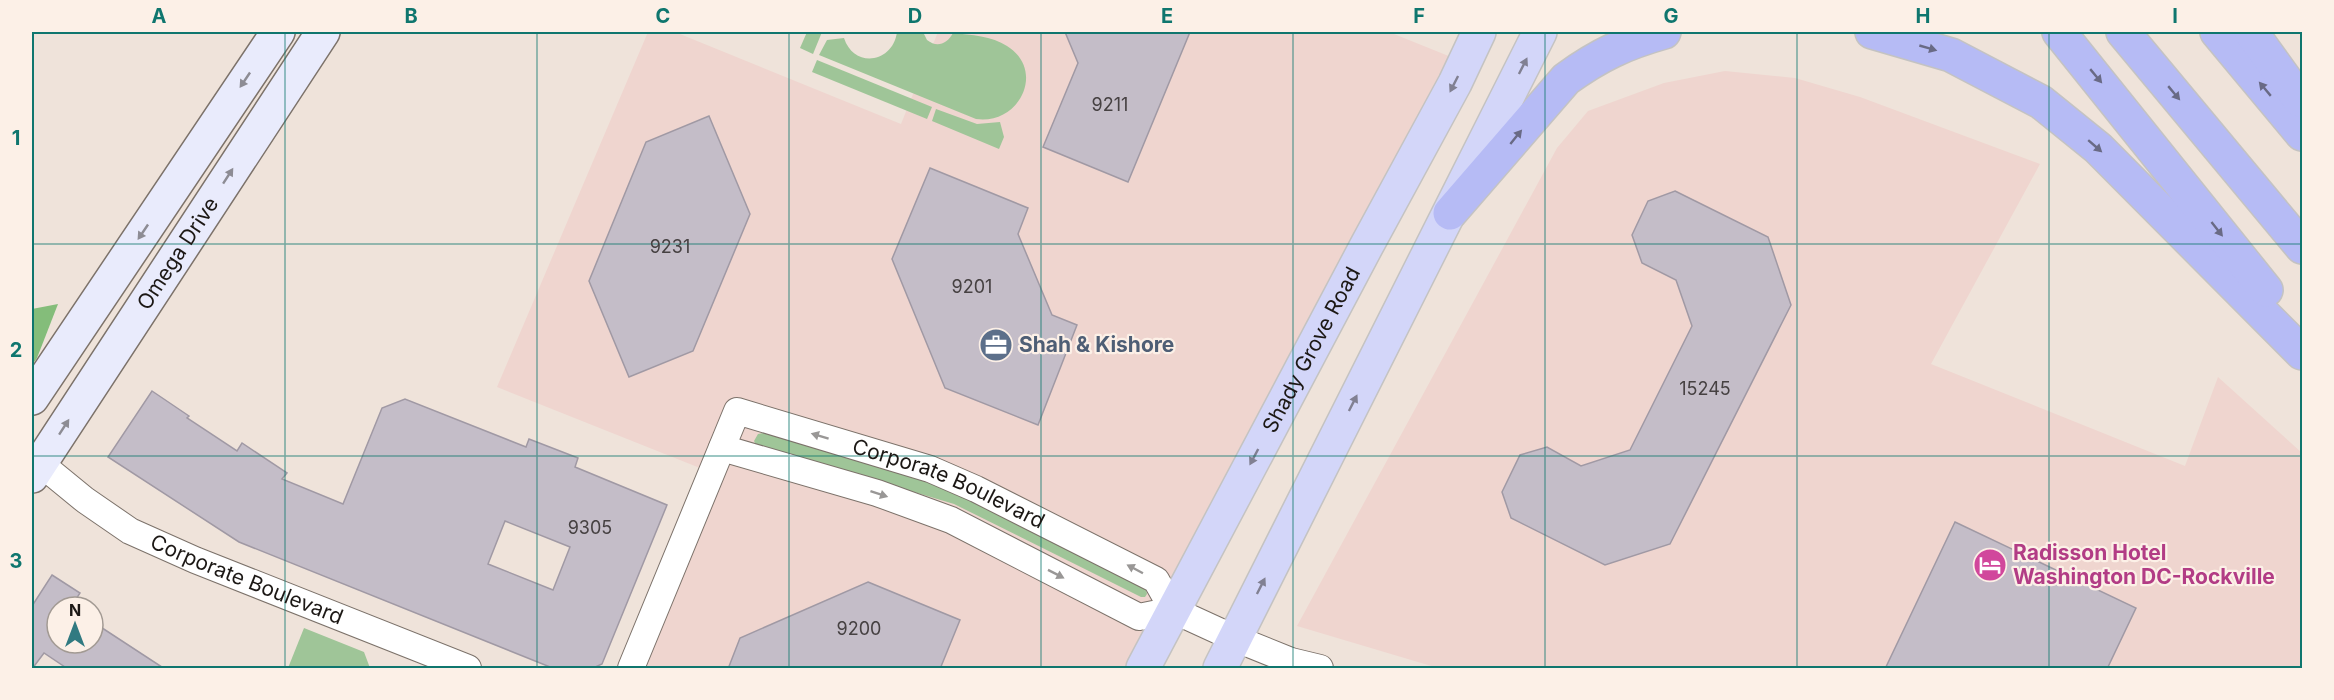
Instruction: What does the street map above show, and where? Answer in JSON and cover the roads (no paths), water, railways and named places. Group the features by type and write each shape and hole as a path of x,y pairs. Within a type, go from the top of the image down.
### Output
{"highway":[{"path":"1450,213 1566,79 1590,62 1627,43 1664,32"},
{"path":"1872,32 1951,55 2041,102 2098,148 2302,353"},
{"path":"2059,32 2105,86 2302,337"},
{"path":"2123,32 2302,247"},
{"path":"2217,32 2302,134"},
{"path":"2251,32 2302,104"}],"main road":[{"name":"Omega Drive","path":"32,398 278,32"},
{"name":"Omega Drive","path":"36,470 323,32"},
{"name":"Shady Grove Road","path":"1143,669 1455,83 1479,32"},
{"path":"1220,669 1540,32"}],"street":[{"name":"Corporate Boulevard","path":"631,669 737,411 930,469 976,489 1156,580 1173,609 1139,617 951,520 877,493 722,448"},
{"name":"Corporate Boulevard","path":"36,470 130,531 195,560 468,669"},
{"path":"1173,609 1234,638 1291,661 1320,669"}],"place":[{"name":"Shah & Kishore","path":"996,345"},
{"name":"Radisson Hotel Washington DC-Rockville","path":"1990,565"}]}
